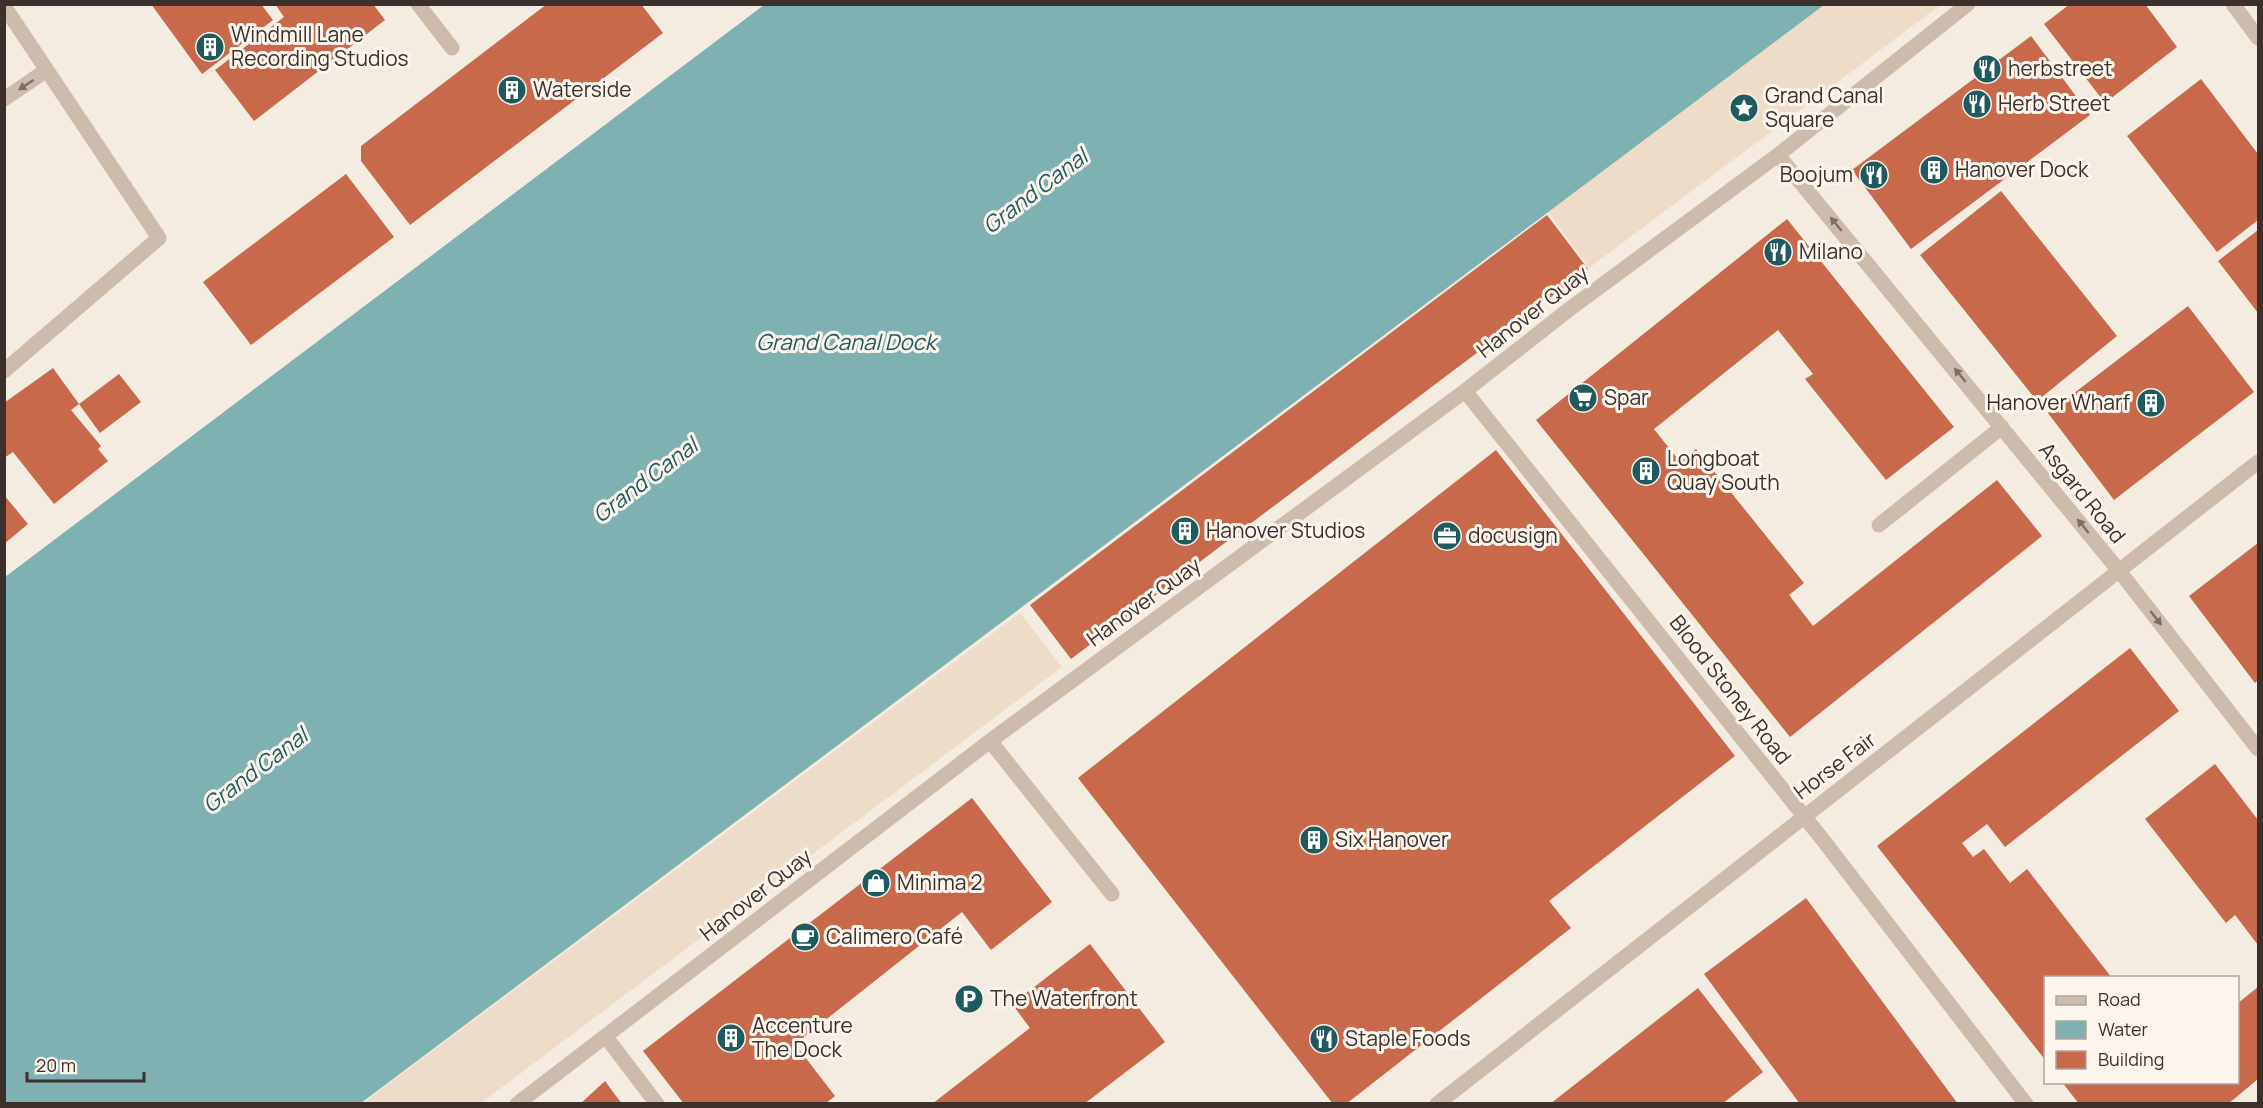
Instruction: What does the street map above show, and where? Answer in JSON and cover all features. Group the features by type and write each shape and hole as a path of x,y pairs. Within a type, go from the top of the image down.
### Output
{"street":[{"path":"418,4 452,48"},
{"name":"Hanover Quay","path":"517,1104 990,741 1465,391 1567,311 1778,155 1968,4"},
{"path":"2233,4 2259,38"},
{"path":"4,6 159,238 9,367 4,350"},
{"path":"4,99 47,70"},
{"name":"Asgard Road","path":"1778,155 2120,572 2259,749"},
{"name":"Blood Stoney Road","path":"1465,391 1804,816 2025,1104"},
{"path":"1878,525 2002,427"},
{"name":"Horse Fair","path":"1437,1104 2259,462"},
{"path":"990,741 1112,894"},
{"path":"606,1036 657,1104"}],"shaded area":[{"name":"Grand Canal Square","path":"1824,5 1940,5 1589,268 1548,212"},
{"path":"1020,613 1062,667 481,1103 363,1103"}],"water":[{"name":"Grand Canal Dock","path":"764,5 1824,5 361,1103 5,1103 5,577"}],"building":[{"name":"Windmill Lane Recording Studios","path":"151,4 261,4 273,20 202,74"},
{"path":"275,4 373,4 385,20 254,121 215,70 284,17"},
{"name":"Waterside","path":"547,4 641,4 663,33 410,225 361,161 361,146"},
{"name":"Hanover Dock","path":"2070,4 2145,4 2177,47 2105,103 2044,24"},
{"path":"2031,36 2090,115 1911,249 1852,170"},
{"name":"Hanover Dock","path":"2201,79 2258,154 2258,220 2217,252 2127,136"},
{"path":"346,174 394,237 251,345 203,282"},
{"name":"Hanover Wharf","path":"2001,191 2117,336 2037,401 1920,255"},
{"path":"1547,215 1588,269 1071,659 1030,605"},
{"name":"Longboat Quay South","path":"1787,219 1954,427 1886,480 1805,379 1813,374 1778,330 1654,429 1680,462 1696,449 1804,583 1789,595 1813,626 1997,480 2042,536 1790,737 1536,420"},
{"path":"2258,230 2258,313 2218,261"},
{"name":"Hanover Wharf","path":"2188,306 2254,392 2114,500 2048,413"},
{"path":"53,368 79,404 71,410 101,446 98,449 108,461 54,504 13,452 4,458 4,403"},
{"path":"119,374 141,402 100,433 79,404"},
{"path":"1496,450 1735,756 1549,901 1571,928 1346,1104 1333,1104 1078,778"},
{"path":"4,495 28,524 4,544"},
{"path":"2258,543 2258,680 2255,683 2189,596"},
{"path":"2130,648 2179,711 2005,847 1987,824 1962,843 1973,857 1984,849 2010,883 2027,869 2110,976 2044,976 2044,1058 1877,846"},
{"path":"2215,764 2258,820 2258,945 2235,915 2226,923 2145,819"},
{"path":"972,798 1052,902 991,950 962,912 795,1044 835,1096 825,1104 684,1104 643,1051"},
{"path":"1806,898 1958,1104 1800,1104 1704,974"},
{"path":"1090,944 1165,1042 1084,1104 932,1104 1030,1028 1012,1004"},
{"path":"2258,987 2258,1079 2228,1104 2079,1104 2064,1084 2239,1084 2239,1002"},
{"path":"1698,988 1763,1072 1722,1104 1550,1104"},
{"path":"605,1081 622,1104 580,1104"}],"place":[{"name":"Windmill Lane Recording Studios","path":"210,47"},
{"name":"herbstreet","path":"1987,69"},
{"name":"Waterside","path":"512,90"},
{"name":"Herb Street","path":"1977,104"},
{"name":"Grand Canal Square","path":"1744,108"},
{"name":"Hanover Dock","path":"1934,170"},
{"name":"Boojum","path":"1874,175"},
{"name":"Milano","path":"1778,252"},
{"name":"Spar","path":"1583,398"},
{"name":"Hanover Wharf","path":"2151,403"},
{"name":"Longboat Quay South","path":"1646,471"},
{"name":"Hanover Studios","path":"1185,531"},
{"name":"docusign","path":"1447,536"},
{"name":"Six Hanover","path":"1314,840"},
{"name":"Minima 2","path":"876,883"},
{"name":"Calimero Café","path":"805,937"},
{"name":"The Waterfront","path":"969,999"},
{"name":"Accenture The Dock","path":"731,1038"},
{"name":"Staple Foods","path":"1324,1039"}],"water label":[{"name":"Grand Canal","path":"1035,191"},
{"name":"Grand Canal","path":"645,480"},
{"name":"Grand Canal","path":"255,770"}]}
